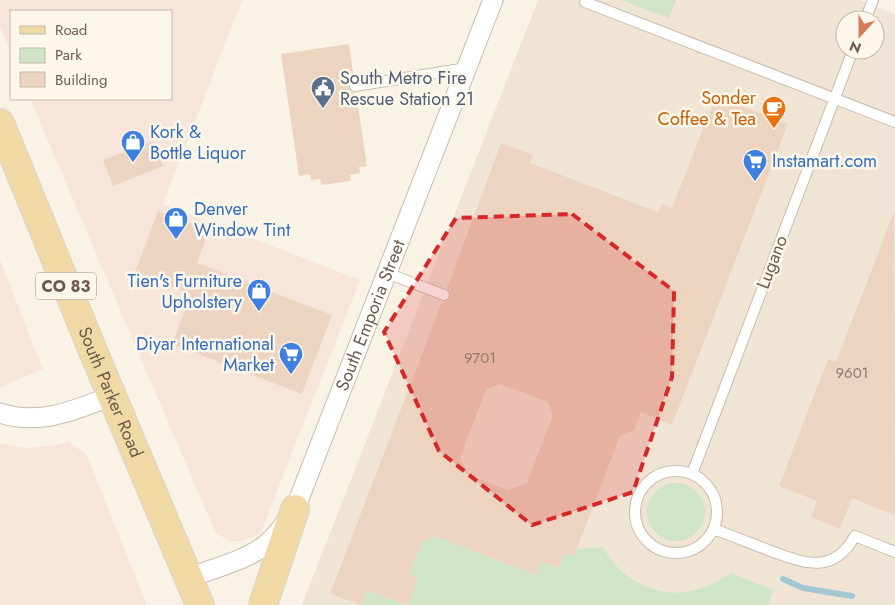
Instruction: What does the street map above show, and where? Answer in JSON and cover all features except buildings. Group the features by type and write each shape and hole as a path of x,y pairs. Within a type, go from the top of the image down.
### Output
{"main road":[{"name":"South Parker Road","path":"0,123 200,605"},
{"path":"264,605 295,509"}],"street":[{"name":"South Emporia Street","path":"188,578 239,559 262,548 278,533 295,509 494,0"},
{"path":"0,413 20,418 47,417 71,412 112,396"}],"lane":[{"path":"585,2 895,122"},
{"name":"Lugano","path":"692,474 849,60"},
{"path":"355,86 467,68"},
{"path":"387,273 444,296"},
{"path":"665,472 692,474 703,481 714,496 717,513 714,530 704,544 689,552 676,554 656,548 645,539 638,529 634,512 644,485 665,472"},
{"path":"714,530 793,560 811,564 835,559 845,552 855,536 895,552"}],"highlighted area":[{"path":"572,214 674,291 672,377 633,492 532,525 439,451 384,332 456,218"}],"shaded area":[{"path":"0,0 242,0 163,204 360,280 263,527 258,535 241,541 231,541 216,534 30,100 172,100 172,10 10,10 10,52 0,27"},
{"path":"538,0 859,0 885,10 835,10 835,60 885,60 885,10 895,14 895,605 302,605"},
{"path":"0,260 43,369 1,387 0,387"},
{"path":"68,442 86,454 147,605 0,605 0,443 26,448 51,446"}],"green space":[{"path":"621,0 676,0 669,18"},
{"path":"676,483 687,485 700,496 705,512 703,523 692,536 676,541 665,539 652,528 647,512 649,501 660,488"},
{"path":"435,536 536,575 541,561 559,568 565,553 573,556 577,549 603,547 611,559 632,579 644,586 657,590 685,592 699,589 731,573 773,590 768,605 408,605 418,578 409,574 422,541"},
{"path":"367,590 406,605 362,605"}],"waterway":[{"path":"783,579 803,588 852,596"}],"place":[{"name":"South Metro Fire Rescue Station 21","path":"323,109"},
{"name":"Sonder Coffee & Tea","path":"774,129"},
{"name":"Kork & Bottle Liquor","path":"133,163"},
{"name":"Instamart.com","path":"755,182"},
{"name":"Denver Window Tint","path":"176,240"},
{"name":"Tien's Furniture Upholstery","path":"259,312"},
{"name":"Diyar International Market","path":"291,375"}]}
